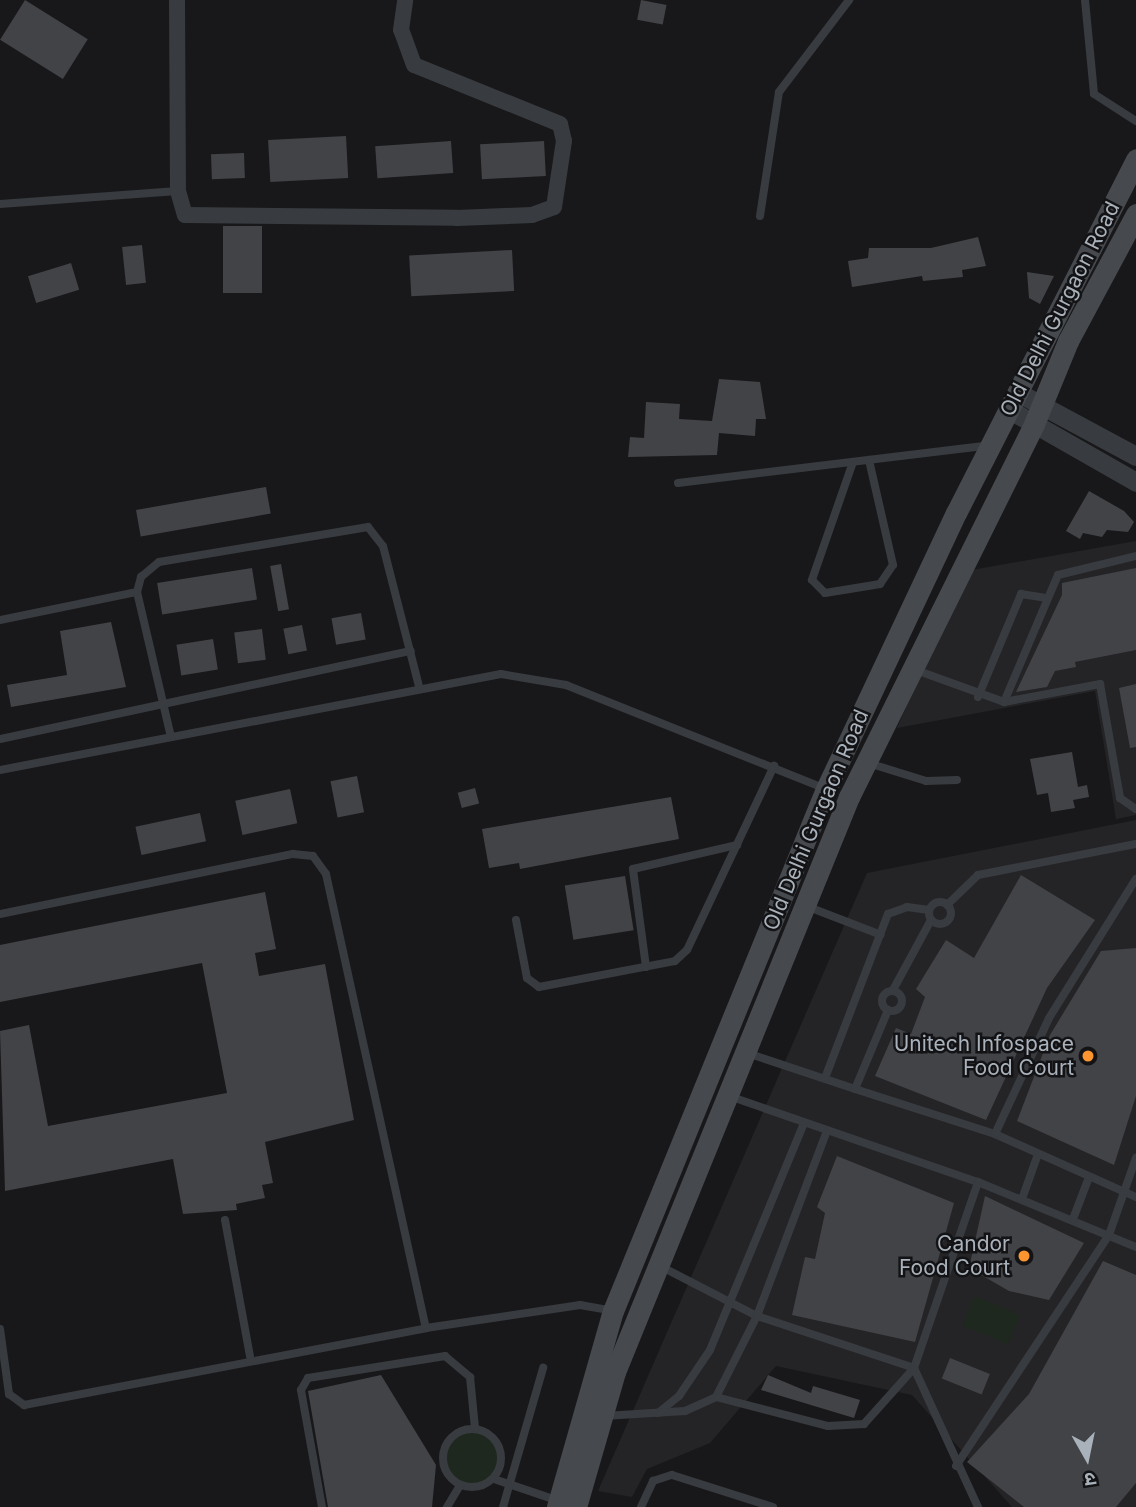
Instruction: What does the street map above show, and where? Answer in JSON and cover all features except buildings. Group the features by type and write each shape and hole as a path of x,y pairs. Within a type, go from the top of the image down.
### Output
{"main road":[{"name":"Old Delhi Gurgaon Road","path":"564,1505 600,1416 612,1311 826,789 992,445 1136,159"},
{"name":"Old Delhi Gurgaon Road","path":"564,1505 605,1369 657,1265 724,1093 803,905 867,762 1044,404 1068,341 1136,214"}],"street":[{"path":"177,0 178,191 180,208 198,218 457,218 532,215 554,207 564,141 560,124 414,65 401,30 405,0"},
{"path":"1014,401 1044,404 1136,456"},
{"path":"1014,401 1034,424 1136,482"}],"lane":[{"path":"760,216 779,92 849,0"},
{"path":"1085,0 1094,94 1136,121"},
{"path":"0,204 178,191"},
{"path":"678,483 992,445"},
{"path":"853,462 812,580 825,593 880,584 892,565 869,460"},
{"path":"171,737 137,592 141,576 159,562 368,527 383,546 419,686"},
{"path":"1004,702 1046,598 1062,572 1136,556"},
{"path":"0,620 137,592"},
{"path":"978,696 1021,594 1046,598"},
{"path":"0,739 411,651"},
{"path":"913,669 978,696 1004,702 1100,684 1121,798 1136,808"},
{"path":"0,770 419,686 501,674 566,685 826,789"},
{"path":"867,762 926,781 957,780"},
{"path":"516,920 527,978 538,987 675,961 687,950 774,766"},
{"path":"825,1078 881,934 897,909 929,910 947,905 978,875 1136,844"},
{"path":"646,967 633,869 737,845"},
{"path":"0,914 293,854 313,856 326,874 426,1328"},
{"path":"995,1134 1049,1018 1136,878"},
{"path":"803,905 881,934"},
{"path":"931,920 947,922 947,905"},
{"path":"888,1010 882,1000 893,990 931,920 929,910"},
{"path":"855,1089 888,1010 903,1001 893,990"},
{"path":"742,1051 995,1134 1136,1198"},
{"path":"724,1093 803,1125 978,1182 1136,1247"},
{"path":"658,1413 695,1374 732,1302 803,1125"},
{"path":"716,1397 757,1317 827,1133"},
{"path":"1022,1199 1038,1154"},
{"path":"956,1466 1108,1234 1126,1194 1136,1158"},
{"path":"1073,1219 1090,1177"},
{"path":"600,1416 685,1411 716,1397 850,1428 864,1424 914,1368 978,1182"},
{"path":"225,1220 251,1361"},
{"path":"657,1265 757,1317 914,1368 956,1466 978,1507"},
{"path":"0,1329 9,1394 24,1405 426,1328 580,1305 612,1311"},
{"path":"322,1507 302,1390 308,1378 445,1356 470,1377 475,1428 500,1448 494,1479"},
{"path":"503,1507 543,1368"},
{"path":"460,1485 445,1470 445,1445 452,1435 475,1428"},
{"path":"641,1507 653,1481 672,1475 773,1507"},
{"path":"447,1507 460,1485 494,1479 564,1505"}],"shaded area":[{"path":"1136,541 1136,815 1116,819 1095,691 897,728 966,571"},
{"path":"1136,820 1136,1507 1012,1507 912,1395 776,1366 710,1443 647,1469 632,1497 598,1491 867,873"},
{"path":"975,1296 1020,1315 1008,1345 962,1325"},
{"path":"473,1431 492,1439 500,1458 492,1477 473,1485 454,1477 446,1458 454,1439"}],"place":[{"name":"Unitech Infospace Food Court","path":"1088,1056"},
{"name":"Candor Food Court","path":"1024,1256"}]}
